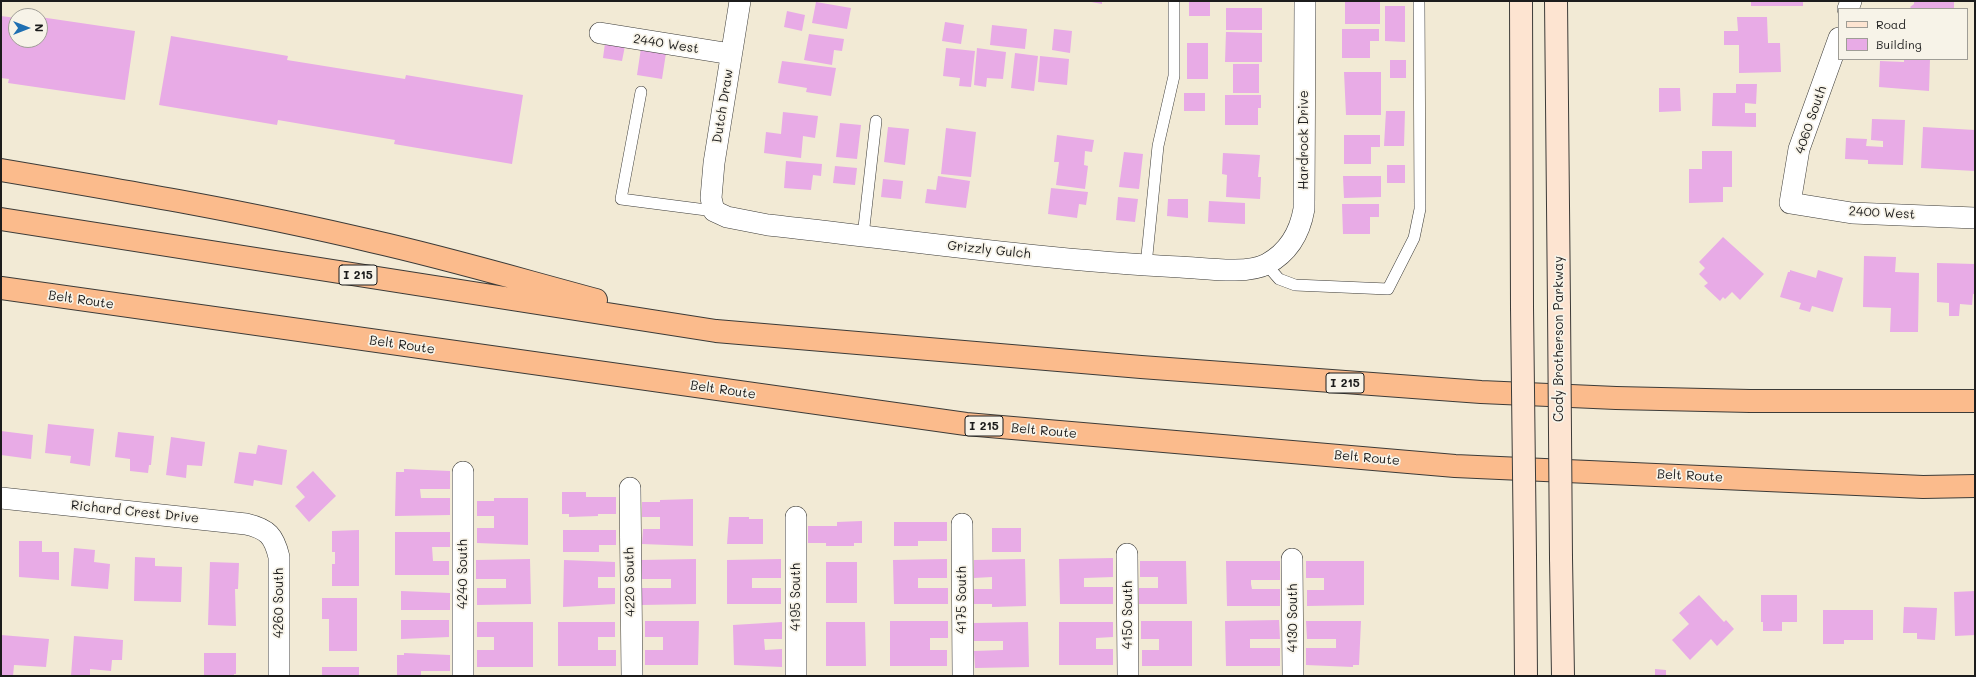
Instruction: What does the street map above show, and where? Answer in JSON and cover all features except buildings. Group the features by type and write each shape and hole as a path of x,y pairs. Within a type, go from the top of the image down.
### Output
{"highway":[{"path":"1,170 233,212 372,241 716,331"},
{"name":"I 215","path":"1,219 716,331 1202,372 1481,392 1616,398 1750,401 1975,401"},
{"name":"Belt Route","path":"1,288 966,424 1455,466 1923,487 1975,486"}],"main road":[{"path":"1520,1 1526,676"},
{"name":"Cody Brotherson Parkway","path":"1556,1 1563,676"}],"street":[{"name":"Dutch Draw","path":"714,211 711,198 714,163 740,1"},
{"name":"Hardrock Drive","path":"1266,264 1284,251 1295,238 1302,222 1304,209 1305,1"},
{"name":"2440 West","path":"600,33 731,54"},
{"name":"4060 South","path":"1790,203 1798,149 1838,41"},
{"name":"2400 West","path":"1790,203 1852,213 1975,218"},
{"name":"Grizzly Gulch","path":"714,211 728,217 768,225 1051,257 1146,265 1236,269 1252,269 1266,264"},
{"name":"4240 South","path":"463,472 463,676"},
{"name":"4220 South","path":"630,488 632,676"},
{"name":"Richard Crest Drive","path":"1,498 246,524 258,527 267,532"},
{"name":"4195 South","path":"796,517 796,676"},
{"name":"4175 South","path":"962,524 963,676"},
{"name":"4260 South","path":"267,532 276,544 278,558 279,676"},
{"name":"4150 South","path":"1127,554 1128,676"},
{"name":"4130 South","path":"1292,559 1293,676"}],"lane":[{"path":"1146,265 1158,146 1174,76 1174,1"},
{"path":"1266,264 1279,279 1294,285 1388,289 1414,238 1420,209 1419,1"},
{"path":"641,92 621,198 714,211"},
{"path":"863,236 876,121"}]}
